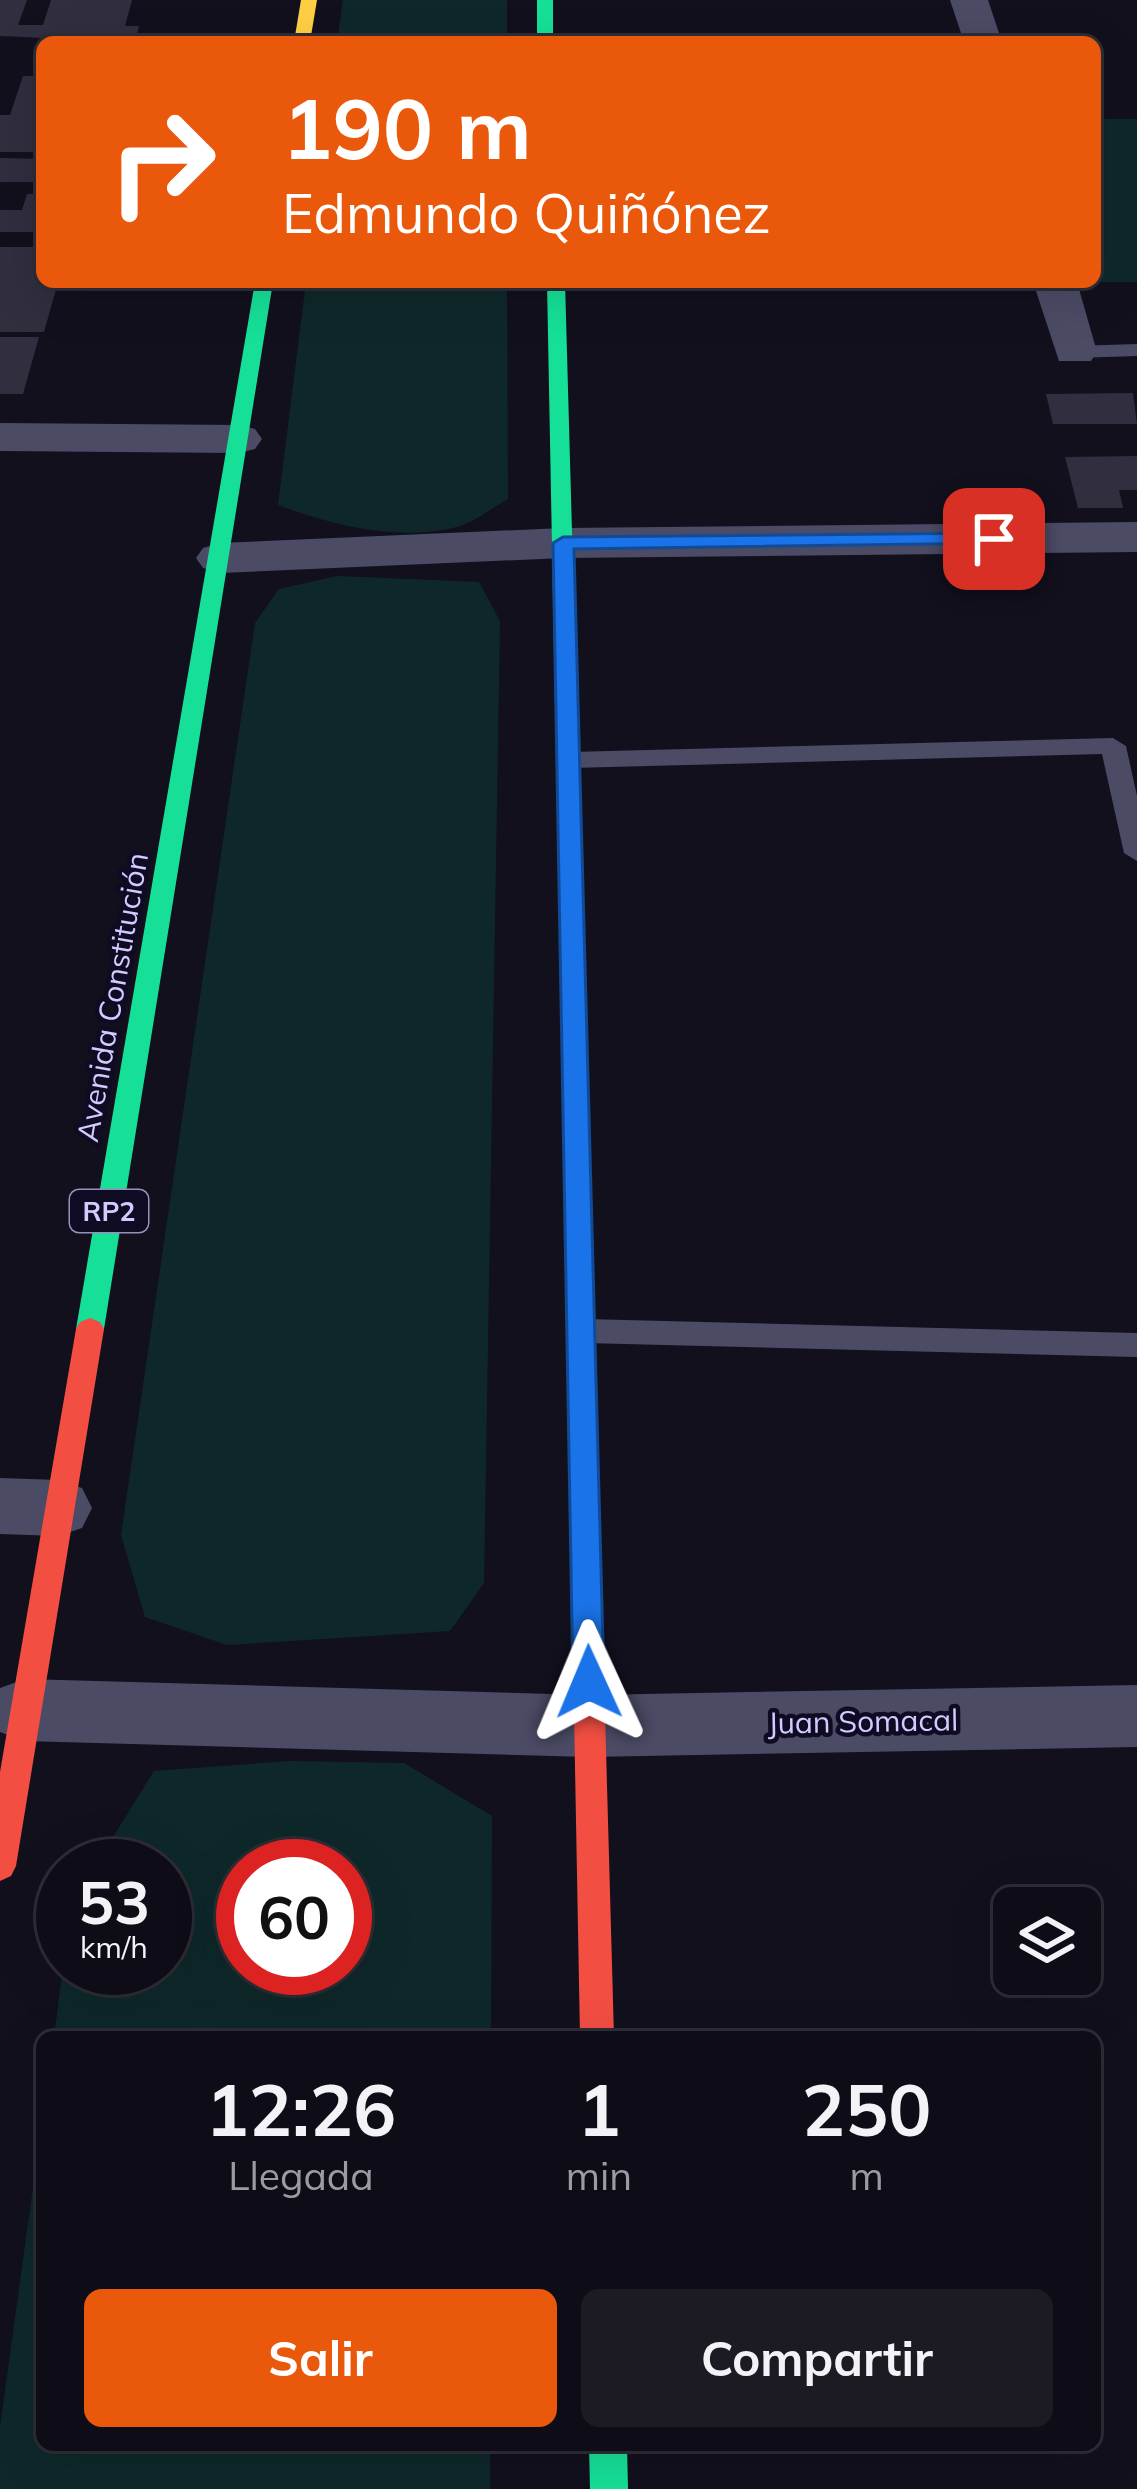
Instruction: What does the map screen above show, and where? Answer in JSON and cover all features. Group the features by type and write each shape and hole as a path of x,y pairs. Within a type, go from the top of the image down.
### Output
{"main road":[{"path":"303,36 309,0"},
{"path":"544,0 545,36"},
{"name":"Avenida Constitución","path":"0,1866 25,1710 29,1507 220,558 263,288"},
{"path":"556,288 585,1331 597,2031"},
{"path":"608,2451 609,2489"}],"street":[{"path":"969,0 981,36"},
{"path":"1057,288 1076,352"},
{"path":"0,437 239,439"},
{"path":"220,558 563,543 1137,537"},
{"name":"Juan Somacal","path":"25,1710 589,1726 1137,1716"}],"lane":[{"path":"1076,352 1137,350"},
{"path":"571,760 1113,746 1137,853"},
{"path":"585,1331 1137,1345"}],"green space":[{"path":"343,0 507,0 507,36 338,36"},
{"path":"1101,119 1137,119 1137,282 1101,282"},
{"path":"305,288 507,288 508,499 457,527 412,533 343,525 278,505"},
{"path":"337,576 479,582 500,621 484,1583 450,1631 227,1645 145,1617 121,1535 255,623 279,589"},
{"path":"289,1761 404,1763 492,1816 491,2031 55,2031 59,1995 192,1995 192,1839 112,1839 154,1771"},
{"path":"36,2166 36,2451 490,2451 490,2489 0,2489 0,2427"}],"building":[{"path":"0,0 27,0 18,25 43,25 51,0 132,0 125,26 139,26 136,36 0,36"},
{"path":"23,76 36,76 36,152 0,152 0,115 10,115"},
{"path":"0,158 36,159 36,182 0,182"},
{"path":"27,194 36,194 36,232 0,232 0,210 22,210"},
{"path":"0,247 36,247 36,288 56,288 44,332 0,332"},
{"path":"0,337 39,337 23,394 0,394"},
{"path":"1133,393 1137,424 1053,424 1046,394"},
{"path":"1137,456 1137,490 1119,490 1123,508 1078,508 1065,457"}],"traffic: fast":[{"path":"545,0 545,36"},
{"path":"90,1329 263,288"},
{"path":"556,288 587,1605"},
{"path":"608,2451 609,2489"}],"traffic: slow":[{"path":"303,36 309,0"}],"traffic: jam":[{"path":"0,1866 90,1329"},
{"path":"587,1605 597,2031"}],"route":[{"path":"589,1682 585,1331 563,543 994,539"}]}
